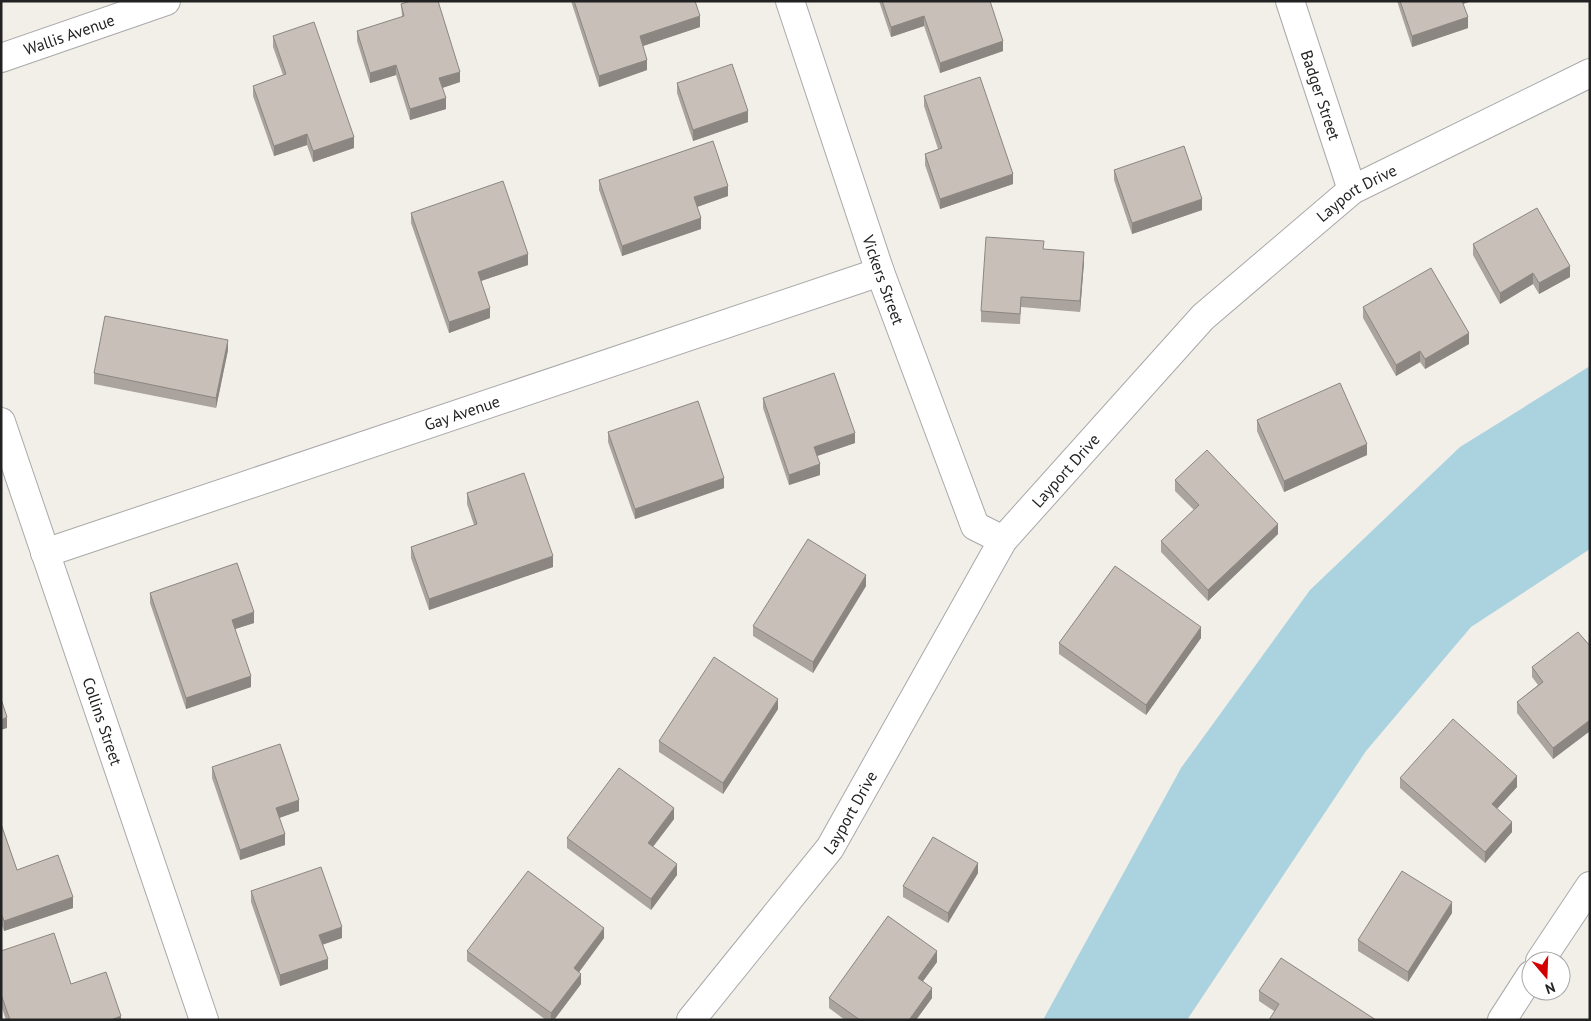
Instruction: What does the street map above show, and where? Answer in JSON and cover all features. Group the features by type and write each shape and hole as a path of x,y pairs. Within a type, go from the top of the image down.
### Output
{"street":[{"name":"Wallis Avenue","path":"1,58 166,1"},
{"name":"Vickers Street","path":"790,1 880,272 975,526 1003,540"},
{"name":"Badger Street","path":"1290,1 1352,190"},
{"name":"Layport Drive","path":"691,1020 830,848 1003,540 1204,317 1352,190 1590,73"},
{"name":"Gay Avenue","path":"45,553 880,272"},
{"name":"Collins Street","path":"1,422 204,1020"},
{"path":"1547,951 1590,886"},
{"path":"1502,1020 1521,991"}],"water":[{"path":"1590,366 1590,549 1471,627 1366,751 1187,1020 1043,1020 1181,768 1310,590 1460,447"}],"building":[{"path":"411,1 438,1 460,72 439,78 446,98 410,109 396,65 370,73 357,31 404,16 401,4"},
{"path":"574,1 695,1 700,16 640,36 647,60 599,76"},
{"path":"882,1 990,1 1003,41 940,63 924,16 891,27"},
{"path":"1400,1 1462,1 1468,17 1412,36"},
{"path":"314,22 354,137 313,151 307,134 274,146 253,86 286,74 273,36"},
{"path":"732,64 748,111 693,130 677,83"},
{"path":"980,77 1013,174 940,199 925,154 942,148 924,96"},
{"path":"713,141 728,186 694,197 701,218 622,246 599,180"},
{"path":"1184,146 1202,199 1132,223 1114,170"},
{"path":"503,181 528,254 478,272 490,308 449,322 411,213"},
{"path":"1537,208 1570,266 1539,283 1533,273 1500,293 1473,244"},
{"path":"986,237 1044,241 1043,249 1084,252 1080,301 1021,297 1020,314 981,311"},
{"path":"1431,268 1469,333 1425,359 1420,351 1396,365 1363,307"},
{"path":"105,316 228,340 216,398 94,373"},
{"path":"834,373 855,433 814,447 820,464 789,475 763,398"},
{"path":"1340,383 1367,444 1284,481 1257,420"},
{"path":"698,401 724,478 635,509 608,432"},
{"path":"1207,450 1278,524 1208,590 1161,541 1199,505 1175,480"},
{"path":"524,473 553,556 429,599 411,547 477,524 467,493"},
{"path":"808,539 866,575 813,662 753,626"},
{"path":"237,563 254,612 232,620 251,676 186,698 150,593"},
{"path":"1115,566 1201,627 1146,705 1059,643"},
{"path":"1578,632 1590,646 1590,720 1553,748 1517,702 1543,682 1532,667"},
{"path":"714,657 778,699 723,783 659,741"},
{"path":"1,699 7,717 1,720"},
{"path":"1453,719 1517,776 1492,804 1512,822 1485,852 1400,778"},
{"path":"280,744 299,800 276,808 285,834 240,850 212,767"},
{"path":"619,768 674,808 648,843 677,864 651,899 567,838"},
{"path":"1,824 17,870 58,855 73,897 4,921 1,913"},
{"path":"933,837 978,863 948,913 903,886"},
{"path":"321,867 342,927 319,935 328,959 280,975 251,891"},
{"path":"528,871 604,928 574,968 581,974 551,1013 467,951"},
{"path":"1402,871 1452,902 1408,972 1358,940"},
{"path":"888,916 937,951 918,978 932,988 909,1020 860,1020 829,998"},
{"path":"54,933 71,984 106,972 121,1016 111,1020 10,1020 1,994 1,951"},
{"path":"1281,958 1376,1020 1269,1020 1279,1004 1259,991"}]}
